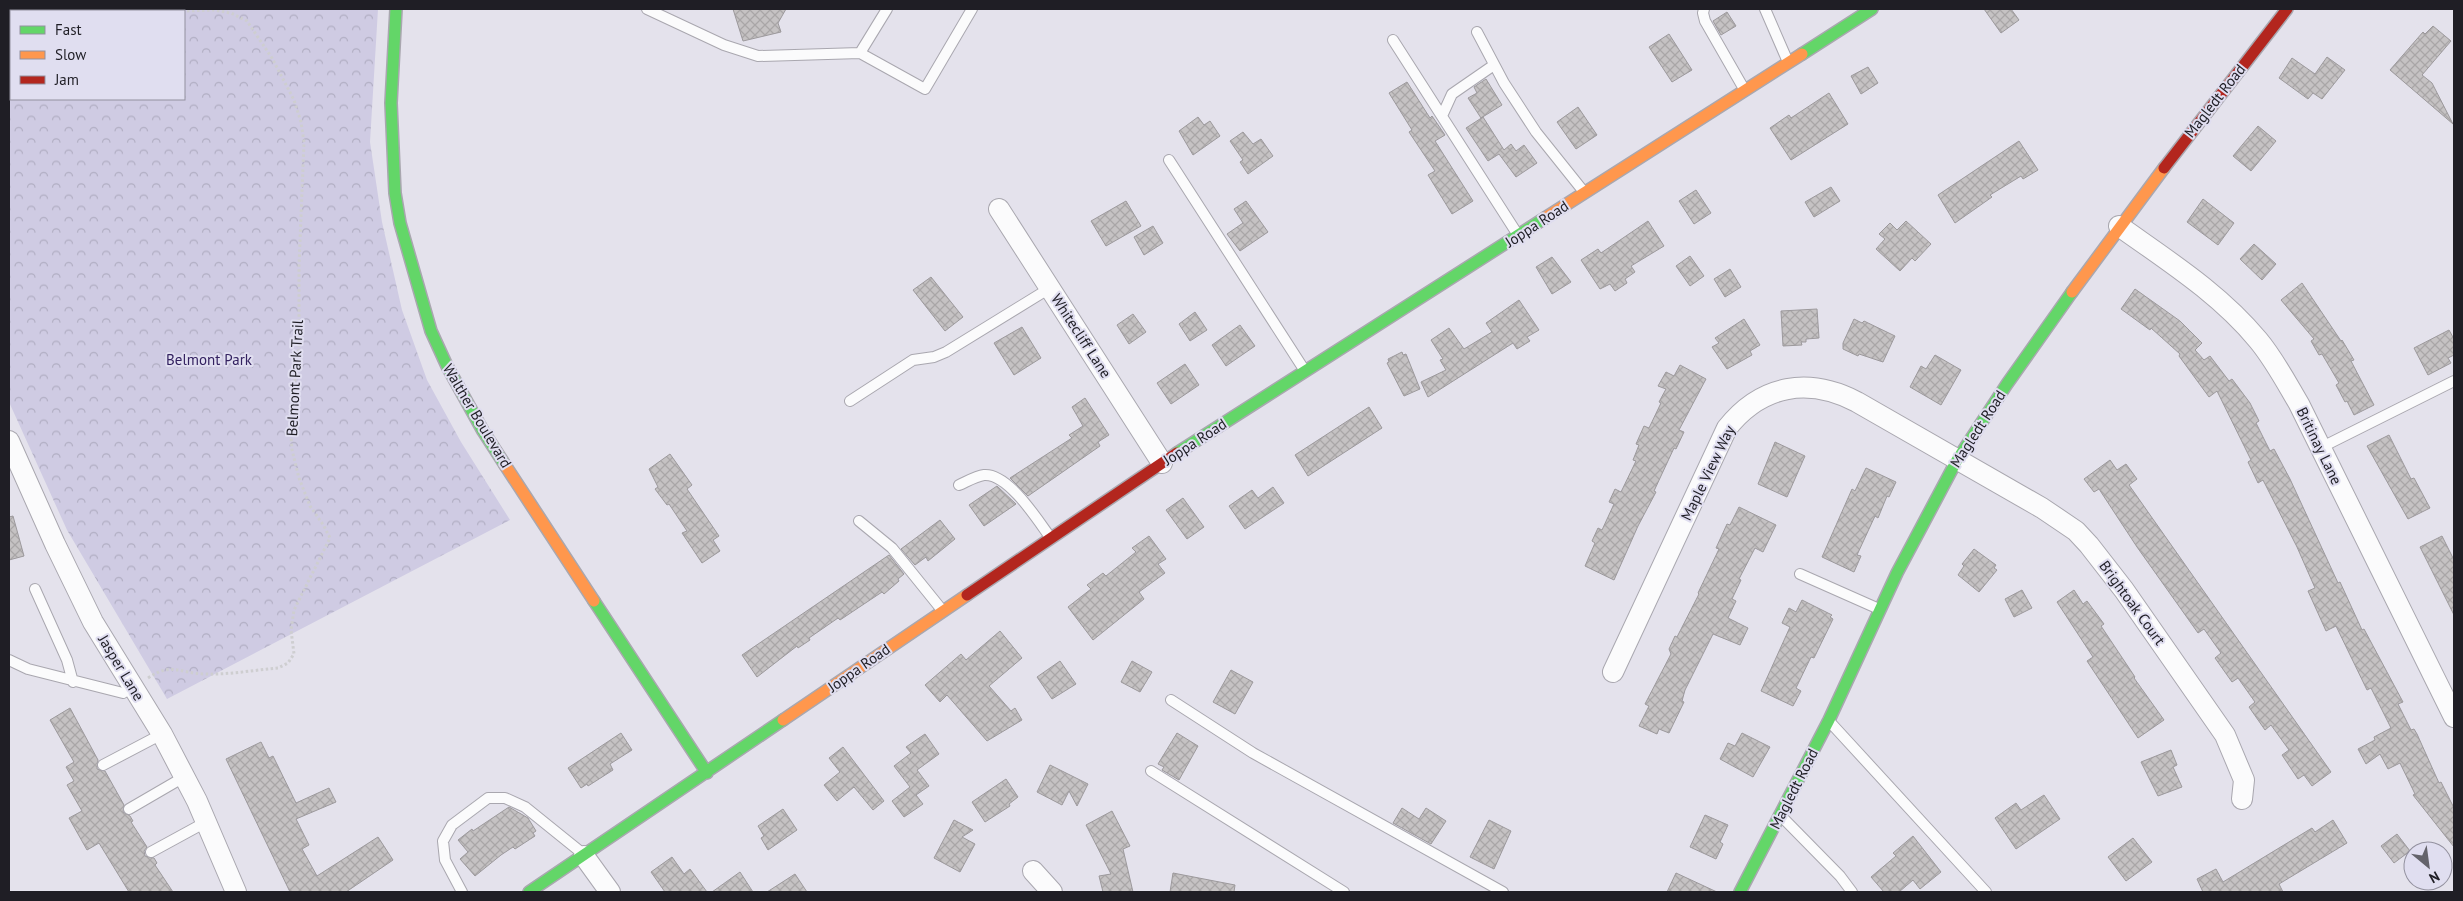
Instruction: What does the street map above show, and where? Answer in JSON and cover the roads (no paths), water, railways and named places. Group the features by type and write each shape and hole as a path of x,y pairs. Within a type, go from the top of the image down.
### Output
{"main road":[{"name":"Walther Boulevard","path":"396,9 391,103 396,193 412,269 431,331 447,366 484,431 708,773"},
{"name":"Joppa Road","path":"529,892 708,773 943,610 1162,463 1872,9"},
{"name":"Magledt Road","path":"1740,892 1781,816 1910,546 1957,460 2007,384 2120,226 2287,9"}],"street":[{"name":"Whitecliff Lane","path":"999,209 1162,463"},
{"name":"Britinay Lane","path":"2120,226 2205,287 2258,340 2281,373 2454,717"},
{"name":"Maple View Way","path":"1613,672 1727,428 1737,415 1752,404 1769,394 1786,389 1822,388 1837,391 1957,460"},
{"name":"Jasper Lane","path":"9,441 54,544 94,622 162,734 206,822 236,892"},
{"name":"Brightoak Court","path":"1957,460 2042,508 2076,531 2089,545 2120,584 2225,736 2244,780 2242,799"},
{"path":"584,856 610,892"},
{"path":"1034,871 1052,892"}],"lane":[{"path":"647,9 724,45 758,56 860,53 926,89 972,9"},
{"path":"860,53 887,9"},
{"path":"1704,9 1703,13 1707,25 1744,90"},
{"path":"1765,9 1788,63"},
{"path":"1477,32 1494,65 1536,132 1585,193"},
{"path":"1394,40 1519,236"},
{"path":"1442,116 1452,94 1494,65"},
{"path":"1169,160 1305,372"},
{"path":"850,401 913,360 934,357 946,352 1050,288"},
{"path":"2320,448 2454,381"},
{"path":"959,485 984,475 998,477 1010,486 1051,538"},
{"path":"860,521 892,548 943,610"},
{"path":"1800,574 1880,610"},
{"path":"35,589 67,660 73,682"},
{"path":"9,660 28,669 73,682 123,693 132,687"},
{"path":"1171,700 1253,753 1503,892"},
{"path":"1828,720 1986,892"},
{"path":"102,765 162,734"},
{"path":"1151,771 1344,892"},
{"path":"129,809 184,777"},
{"path":"462,892 445,860 443,841 452,825 488,798 504,798 525,807 584,856"},
{"path":"1781,816 1840,876 1852,892"},
{"path":"151,852 206,822"}],"park label":[{"name":"Belmont Park","path":"209,360"}]}
